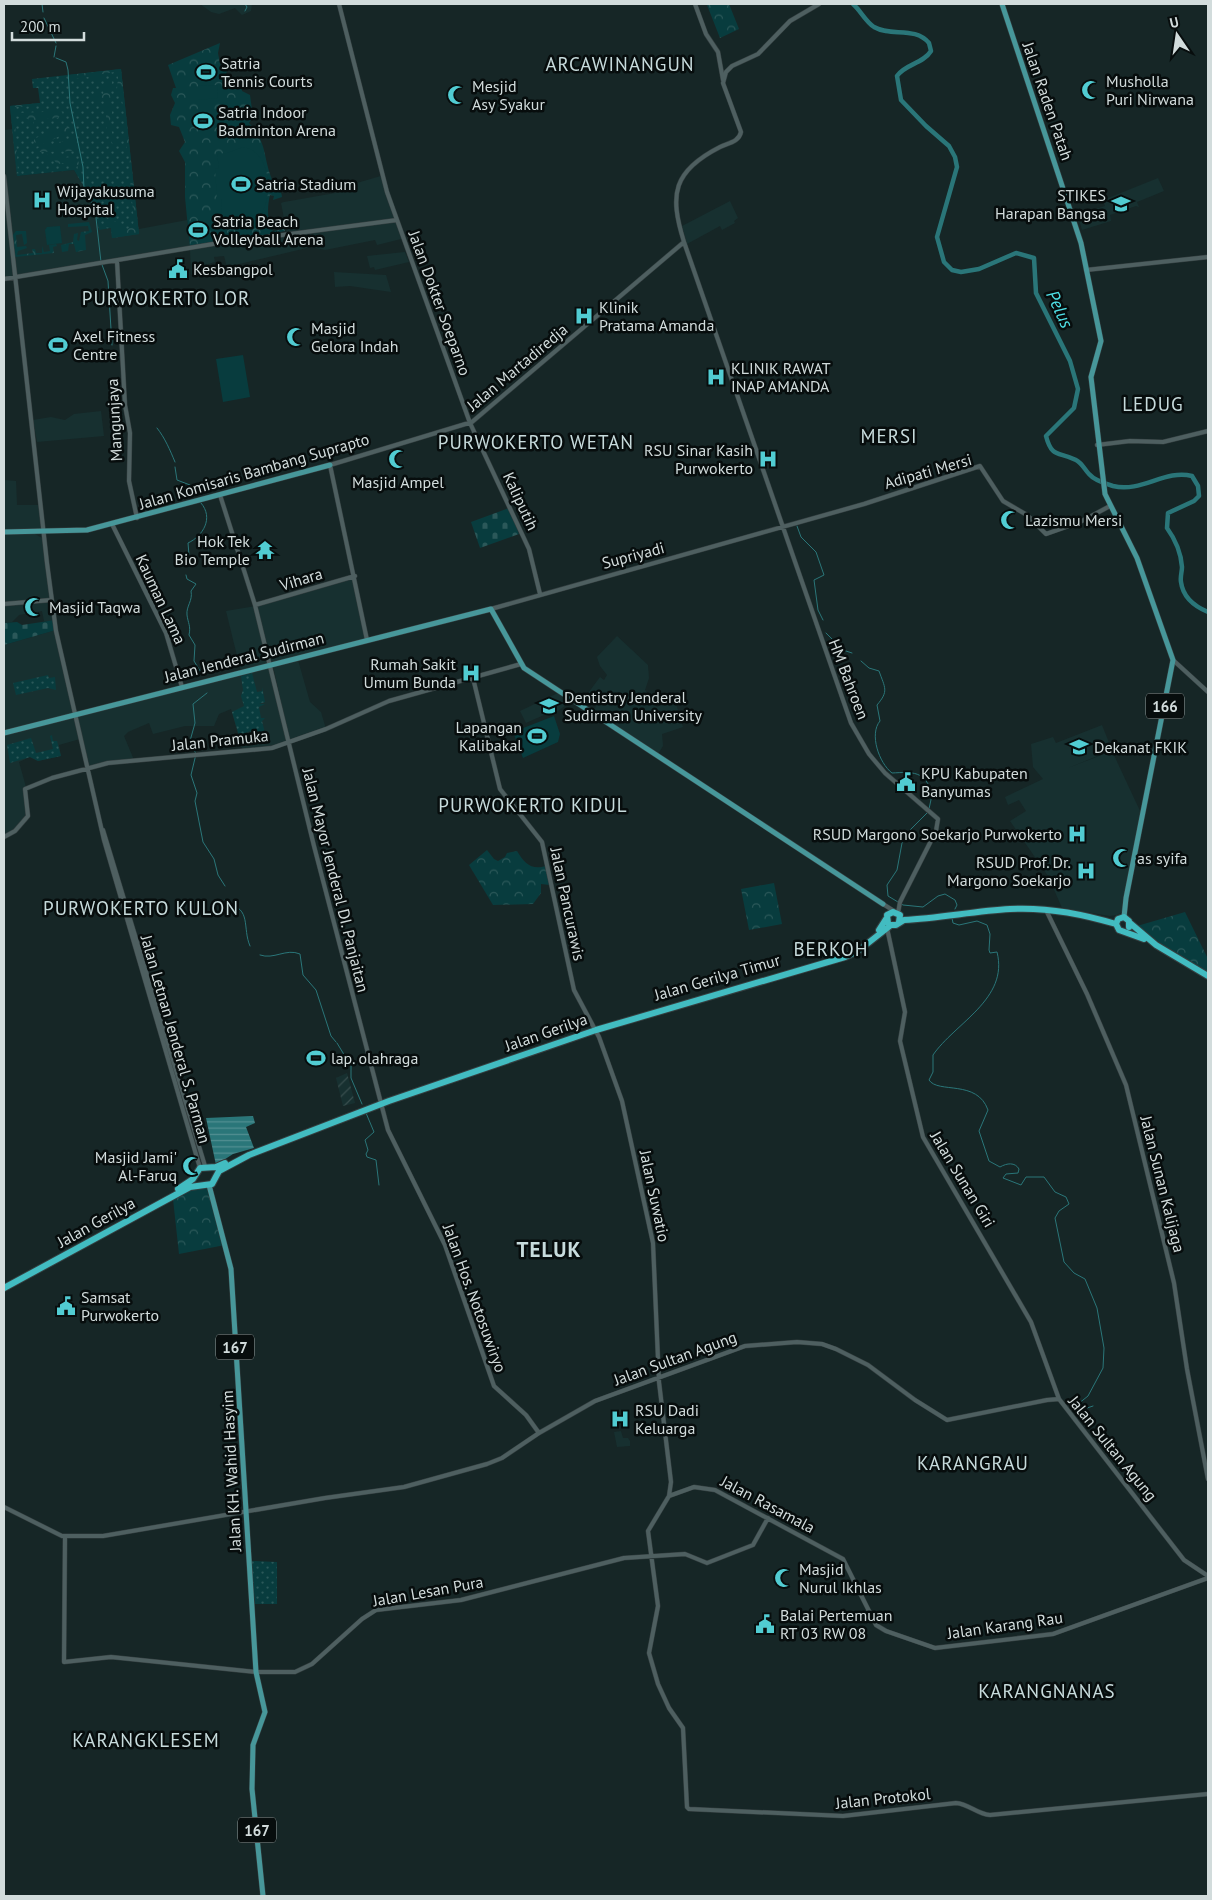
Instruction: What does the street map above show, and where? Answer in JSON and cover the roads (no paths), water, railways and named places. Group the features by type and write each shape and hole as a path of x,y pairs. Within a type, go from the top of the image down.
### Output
{"highway":[{"path":"942,915 992,908 1034,906 1116,922"},
{"path":"834,959 858,951 889,926 898,916 942,915 1008,909 1046,910 1116,922 1124,917 1150,941"},
{"name":"Jalan Gerilya Timur","path":"698,998 834,959 854,950 882,927 889,913 898,916"},
{"path":"886,918 889,926"},
{"path":"1116,922 1117,929 1150,941 1208,976"},
{"path":"1124,931 1130,923"},
{"name":"Jalan Gerilya","path":"205,1167 220,1166 261,1147 520,1053 597,1027 698,998"},
{"name":"Jalan Gerilya","path":"215,1179 223,1168 261,1147"},
{"path":"205,1167 214,1170 215,1179 206,1185 197,1181 196,1174 205,1167"},
{"name":"Jalan Gerilya","path":"151,1206 187,1184 196,1174"},
{"name":"Jalan Gerilya","path":"4,1286 151,1206 190,1187 206,1185"}],"main road":[{"name":"Jalan Raden Patah","path":"1002,4 1076,225 1101,341 1091,377 1105,494 1110,506 1120,520 1137,558 1173,660"},
{"name":"Jalan Komisaris Bambang Suprapto","path":"4,532 87,530 330,465"},
{"name":"Jalan Jenderal Sudirman","path":"4,733 491,609"},
{"path":"491,609 521,664 649,752 883,904"},
{"name":"166","path":"1124,917 1173,660"},
{"name":"Jalan KH. Wahid Hasyim","path":"206,1185 231,1270 256,1672 265,1716 254,1743 253,1755 253,1799 263,1896"}],"street":[{"name":"Jalan Dokter Soeparno","path":"339,4 384,183 470,423"},
{"path":"695,4 706,34 718,52 723,80"},
{"path":"723,80 728,70 758,54 790,21 819,4"},
{"path":"721,67 728,70"},
{"name":"HM Bahroen","path":"723,80 742,132 738,139 716,150 692,167 678,185 674,206 684,242 850,723 869,754 885,773 938,819 936,831 900,904 898,916"},
{"name":"Jalan Letnan Jenderal S. Parman","path":"4,176 51,600 75,715 103,830 196,1145 205,1167"},
{"path":"4,279 213,244 397,220"},
{"name":"Jalan Martadiredja","path":"470,423 684,242"},
{"path":"1086,270 1208,257"},
{"name":"Mangunjaya","path":"117,261 125,401 130,433 129,481 137,518"},
{"name":"Jalan Komisaris Bambang Suprapto","path":"330,465 470,423"},
{"name":"Kaliputih","path":"470,423 521,528 530,552 540,594"},
{"path":"1098,445 1130,441 1163,442 1208,431"},
{"path":"330,465 367,640"},
{"name":"Adipati Mersi","path":"782,526 864,504 977,468 986,473 1001,499 1027,515 1046,534 1080,522 1110,506"},
{"name":"Jalan Mayor Jenderal DI. Panjaitan","path":"220,495 255,605 271,665 380,1103"},
{"name":"Kauman Lama","path":"112,524 166,633 182,687"},
{"name":"Supriyadi","path":"491,609 782,526"},
{"name":"Vihara","path":"255,605 355,576"},
{"path":"4,604 51,600"},
{"path":"1173,660 1208,692"},
{"name":"Jalan Pramuka","path":"4,837 15,831 28,816 24,794 26,788 88,768 108,764 266,750 289,743 389,702 521,664"},
{"name":"Jalan Pancurawis","path":"473,678 500,789 542,842 574,990 597,1027"},
{"path":"883,904 898,916"},
{"path":"883,904 886,918"},
{"name":"Jalan Sunan Kalijaga","path":"1046,910 1087,994 1126,1085 1174,1282 1187,1369 1208,1479"},
{"name":"Jalan Sunan Giri","path":"889,926 905,1012 900,1041 920,1130 1031,1322 1059,1400"},
{"name":"Jalan Suwatio","path":"597,1027 622,1101 653,1243 659,1377 671,1487"},
{"name":"Jalan Hos. Notosuwiryo","path":"380,1103 390,1135 445,1245 494,1386 526,1415 539,1433"},
{"name":"Jalan Sultan Agung","path":"65,1537 103,1536 246,1511 404,1487 495,1461 595,1401 738,1347 780,1342 807,1342 822,1344 857,1358 915,1400 947,1420 1047,1400 1059,1400 1184,1560 1208,1577"},
{"name":"Jalan Rasamala","path":"668,1496 694,1486 706,1487 843,1559"},
{"path":"651,1556 648,1531 668,1496 671,1487 678,1492"},
{"path":"4,1507 65,1537"},
{"name":"Jalan Lesan Pura","path":"65,1537 64,1662 83,1662 109,1657 256,1672 295,1672 304,1669 368,1614 376,1610 461,1600 624,1558 685,1554 707,1563 753,1545 768,1518"},
{"name":"Jalan Protokol","path":"651,1556 658,1606 649,1653 658,1684 669,1708 683,1728 686,1755 686,1804 689,1809 843,1816 956,1804 968,1805 982,1814 990,1815 1208,1794"},
{"name":"Jalan Karang Rau","path":"843,1559 876,1625 886,1632 934,1648 1063,1632 1208,1577"}],"waterway":[{"path":"42,4 43,12"},
{"path":"245,4 247,7 245,11"},
{"name":"Pelus","path":"853,4 874,27 881,30 917,35 929,43 931,51 928,55 900,72 897,76 901,100 949,146 955,157 957,167 937,237 944,262 952,270 961,272 979,269 1016,253 1034,258 1036,293 1070,361 1078,389 1074,408 1046,436 1051,448 1057,453 1078,461 1094,478 1113,486 1134,486 1182,475 1192,476 1198,486 1199,496 1194,501 1168,513 1167,528 1175,541 1180,557 1182,567 1181,580 1184,593 1195,605 1208,612"},
{"path":"44,18 56,43"},
{"path":"54,57 56,46"},
{"path":"56,58 66,62 68,70 70,103 83,167 84,189 95,209 101,262 108,281 112,345"},
{"path":"157,428 175,462"},
{"path":"175,467 177,480 190,485 197,495"},
{"path":"185,565 189,555 188,543 198,536 207,520 205,509 201,503"},
{"path":"797,526 801,537 816,552 824,575 814,580 818,610 823,620"},
{"path":"186,575 187,579 196,584 191,591 187,615 190,627 189,635 195,645 194,661 202,674"},
{"path":"826,633 843,650 852,653"},
{"path":"861,661 869,668 879,671 885,689 877,705 880,721 875,733 880,756 892,773 906,772 917,774 926,781 932,795 929,809"},
{"path":"207,693 193,704 195,723 190,741 196,754 191,775 197,793 195,801 203,842 214,859 218,875 225,886"},
{"path":"927,813 911,829 902,843 897,870 887,885 888,896 903,905 923,907 938,896 945,894 955,900 957,905 955,909"},
{"path":"225,900 227,904 235,906 243,914 250,946"},
{"path":"952,918 953,923 959,925 977,921 987,925 990,934 989,950 990,953 997,952 999,969 988,997 933,1055 933,1072 929,1080 940,1086 967,1091 983,1100 988,1110 979,1131 989,1161 1000,1167 1013,1164 1019,1169 1018,1173 1006,1174 1003,1178 1021,1185 1026,1177 1044,1177 1055,1192 1066,1197 1069,1204 1059,1211 1055,1218 1064,1262 1074,1273 1085,1279 1097,1308 1104,1348 1103,1368 1088,1396 1078,1404 1087,1408 1093,1406"},
{"path":"260,955 270,956 290,952 300,954 303,975 316,990 331,1036 336,1042"},
{"path":"337,1043 351,1066 351,1078 362,1104"},
{"path":"366,1113 374,1132 365,1140 368,1150 366,1154 367,1157 376,1160 379,1185"}],"place":[{"name":"Satria Tennis Courts","path":"206,72"},
{"name":"Musholla Puri Nirwana","path":"1091,90"},
{"name":"Mesjid Asy Syakur","path":"457,95"},
{"name":"Satria Indoor Badminton Arena","path":"203,121"},
{"name":"Satria Stadium","path":"241,184"},
{"name":"Wijayakusuma Hospital","path":"42,200"},
{"name":"STIKES Harapan Bangsa","path":"1121,204"},
{"name":"Satria Beach Volleyball Arena","path":"198,230"},
{"name":"Kesbangpol","path":"178,269"},
{"name":"Klinik Pratama Amanda","path":"584,316"},
{"name":"Masjid Gelora Indah","path":"296,337"},
{"name":"Axel Fitness Centre","path":"58,345"},
{"name":"KLINIK RAWAT INAP AMANDA","path":"716,377"},
{"name":"Masjid Ampel","path":"398,459"},
{"name":"RSU Sinar Kasih Purwokerto","path":"768,459"},
{"name":"Lazismu Mersi","path":"1010,520"},
{"name":"Hok Tek Bio Temple","path":"265,550"},
{"name":"Masjid Taqwa","path":"34,607"},
{"name":"Rumah Sakit Umum Bunda","path":"471,673"},
{"name":"Dentistry Jenderal Sudirman University","path":"549,706"},
{"name":"Lapangan Kalibakal","path":"537,736"},
{"name":"Dekanat FKIK","path":"1079,747"},
{"name":"KPU Kabupaten Banyumas","path":"906,782"},
{"name":"RSUD Margono Soekarjo Purwokerto","path":"1077,834"},
{"name":"as syifa","path":"1122,858"},
{"name":"RSUD Prof. Dr. Margono Soekarjo","path":"1086,871"},
{"name":"lap. olahraga","path":"316,1058"},
{"name":"Masjid Jami' Al-Faruq","path":"192,1166"},
{"name":"Samsat Purwokerto","path":"66,1306"},
{"name":"RSU Dadi Keluarga","path":"620,1419"},
{"name":"Masjid Nurul Ikhlas","path":"784,1578"},
{"name":"Balai Pertemuan RT 03 RW 08","path":"765,1624"}],"district":[{"name":"ARCAWINANGUN","path":"620,64"},
{"name":"PURWOKERTO LOR","path":"166,298"},
{"name":"LEDUG","path":"1153,404"},
{"name":"MERSI","path":"889,436"},
{"name":"PURWOKERTO WETAN","path":"536,442"},
{"name":"PURWOKERTO KIDUL","path":"533,805"},
{"name":"PURWOKERTO KULON","path":"141,908"},
{"name":"BERKOH","path":"831,949"},
{"name":"TELUK","path":"549,1249"},
{"name":"KARANGRAU","path":"973,1463"},
{"name":"KARANGNANAS","path":"1047,1691"},
{"name":"KARANGKLESEM","path":"146,1740"}]}
